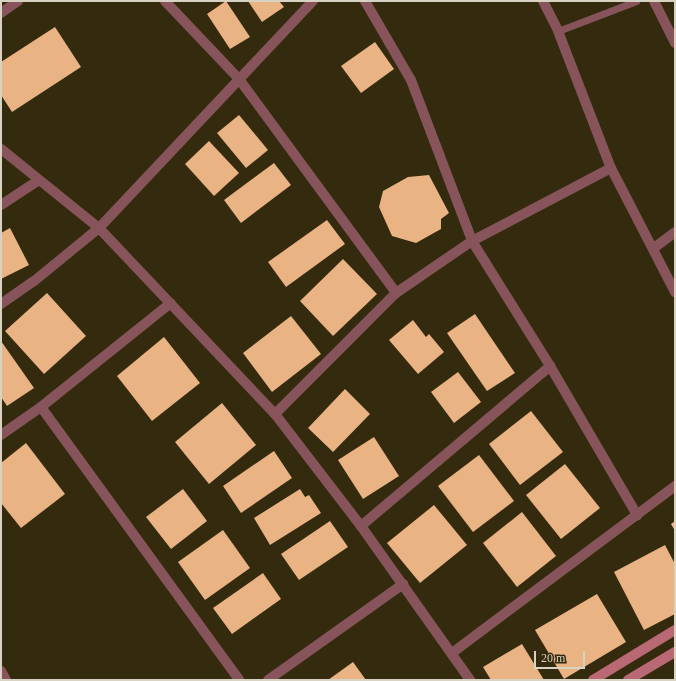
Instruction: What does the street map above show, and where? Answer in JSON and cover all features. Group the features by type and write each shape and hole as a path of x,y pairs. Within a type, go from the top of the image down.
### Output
{"street":[{"path":"1,13 18,1"},
{"path":"165,1 239,79 396,293"},
{"path":"1,304 33,282 99,228 313,1"},
{"path":"365,1 411,80 472,241 550,366 637,514"},
{"path":"543,1 558,31 611,168 654,248 675,292"},
{"path":"654,1 675,43"},
{"path":"1,149 99,228 276,414 361,526 452,652 470,680"},
{"path":"276,414 396,293 472,241 611,168"},
{"path":"1,204 39,180"},
{"path":"654,248 675,232"},
{"path":"1,435 40,407 171,303"},
{"path":"361,526 550,366"},
{"path":"40,407 239,680"},
{"path":"452,652 675,486"},
{"path":"268,680 403,584"},
{"path":"593,680 675,630"},
{"path":"628,680 675,652"},
{"path":"1,671 6,680"}],"lane":[{"path":"558,31 636,1"}],"building":[{"path":"226,1 250,37 230,49 207,14"},
{"path":"248,1 279,1 284,7 262,22"},
{"path":"55,27 81,67 12,112 1,95 1,62"},
{"path":"375,42 394,69 361,93 341,66"},
{"path":"239,115 268,150 246,168 217,133"},
{"path":"209,141 239,173 214,196 185,164"},
{"path":"274,163 291,185 241,223 224,200"},
{"path":"429,175 449,213 441,219 441,229 416,243 392,236 379,207 383,191 408,177"},
{"path":"327,220 345,244 286,287 268,262"},
{"path":"10,228 29,265 1,279 1,233"},
{"path":"343,259 377,294 333,336 300,301"},
{"path":"47,293 86,336 44,374 5,331"},
{"path":"475,314 515,373 487,391 447,333"},
{"path":"291,316 321,354 272,392 243,353"},
{"path":"413,320 426,337 429,334 444,352 418,374 389,340"},
{"path":"164,337 200,383 152,421 117,376"},
{"path":"1,341 34,388 7,406 1,397"},
{"path":"458,372 481,402 454,423 431,392"},
{"path":"345,389 370,414 333,452 308,428"},
{"path":"222,403 256,445 209,484 175,442"},
{"path":"531,411 563,452 520,485 489,444"},
{"path":"374,437 399,476 363,499 338,460"},
{"path":"26,443 65,494 21,528 1,503 1,463"},
{"path":"274,451 292,478 241,513 223,486"},
{"path":"479,455 514,501 473,532 438,486"},
{"path":"565,464 600,508 561,539 526,495"},
{"path":"183,489 207,521 171,549 146,517"},
{"path":"300,489 305,497 309,495 321,513 270,545 254,518"},
{"path":"434,505 467,545 420,583 387,543"},
{"path":"522,512 556,556 517,587 483,543"},
{"path":"330,521 348,547 299,580 281,554"},
{"path":"675,521 675,531 671,524"},
{"path":"223,530 250,568 205,600 178,562"},
{"path":"665,545 675,564 675,614 644,630 614,572"},
{"path":"263,573 281,599 232,634 213,608"},
{"path":"597,594 626,642 564,679 535,630"},
{"path":"522,644 544,680 491,680 483,667"},
{"path":"353,662 366,680 328,680"}]}
